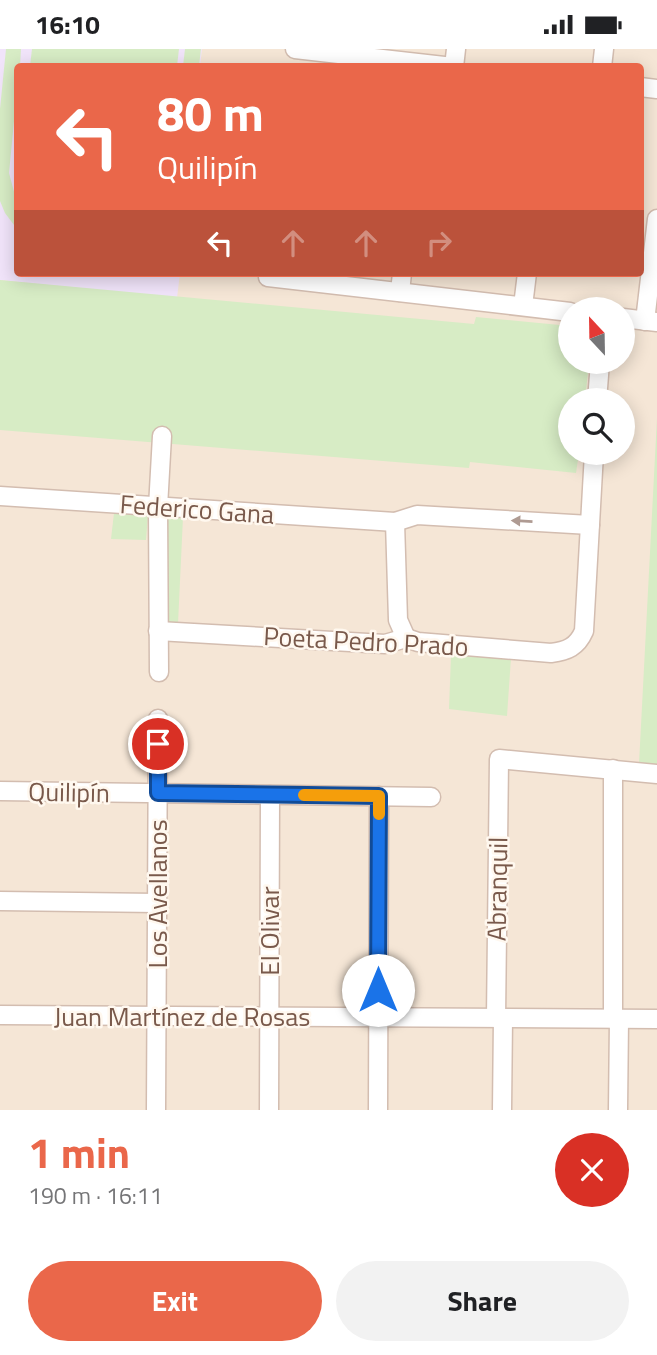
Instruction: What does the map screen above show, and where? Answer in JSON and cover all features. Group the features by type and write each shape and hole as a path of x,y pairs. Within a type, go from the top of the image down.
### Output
{"street":[{"path":"295,49 410,63"},
{"path":"651,321 657,219"},
{"path":"284,277 558,310"},
{"path":"400,292 402,277"},
{"path":"523,306 527,277"},
{"path":"159,672 158,507 162,436"},
{"path":"590,525 593,465"},
{"name":"Federico Gana","path":"0,496 395,522 417,515 590,525"},
{"path":"395,522 398,620 406,638"},
{"name":"Poeta Pedro Prado","path":"158,631 385,644 406,638 418,642 565,652 580,640 584,631 590,525"},
{"name":"Los Avellanos","path":"156,1110 158,719"},
{"name":"Abranquil","path":"502,1110 499,759 613,769"},
{"path":"618,1110 613,769 657,774"},
{"name":"Quilipín","path":"0,791 431,797"},
{"name":"El Olivar","path":"269,1110 270,795"},
{"path":"378,1110 379,796"},
{"path":"0,901 157,903"},
{"name":"Juan Martínez de Rosas","path":"0,1015 657,1020"}],"shaded area":[{"path":"0,49 657,49 657,1110 0,1110"},
{"path":"0,49 202,49 200,63 14,63 14,277 180,277 177,298 0,280"}],"green space":[{"path":"6,49 21,49 20,63 14,63 14,121 9,173 14,192 14,225 0,201 0,109"},
{"path":"32,49 179,49 177,63 30,63"},
{"path":"185,49 201,49 199,63 183,63"},
{"path":"0,280 474,324 476,317 558,325 558,375 588,375 586,388 558,388 558,465 577,465 576,473 470,462 469,468 0,430"},
{"path":"657,418 657,766 639,764"},
{"path":"114,513 148,515 146,540 111,539"},
{"path":"163,516 183,517 178,624 165,623"},
{"path":"451,655 511,658 507,716 449,709"}],"slow traffic":[{"path":"304,795 379,796 379,814"}],"route":[{"path":"158,744 158,793 379,796 378,990"}]}
